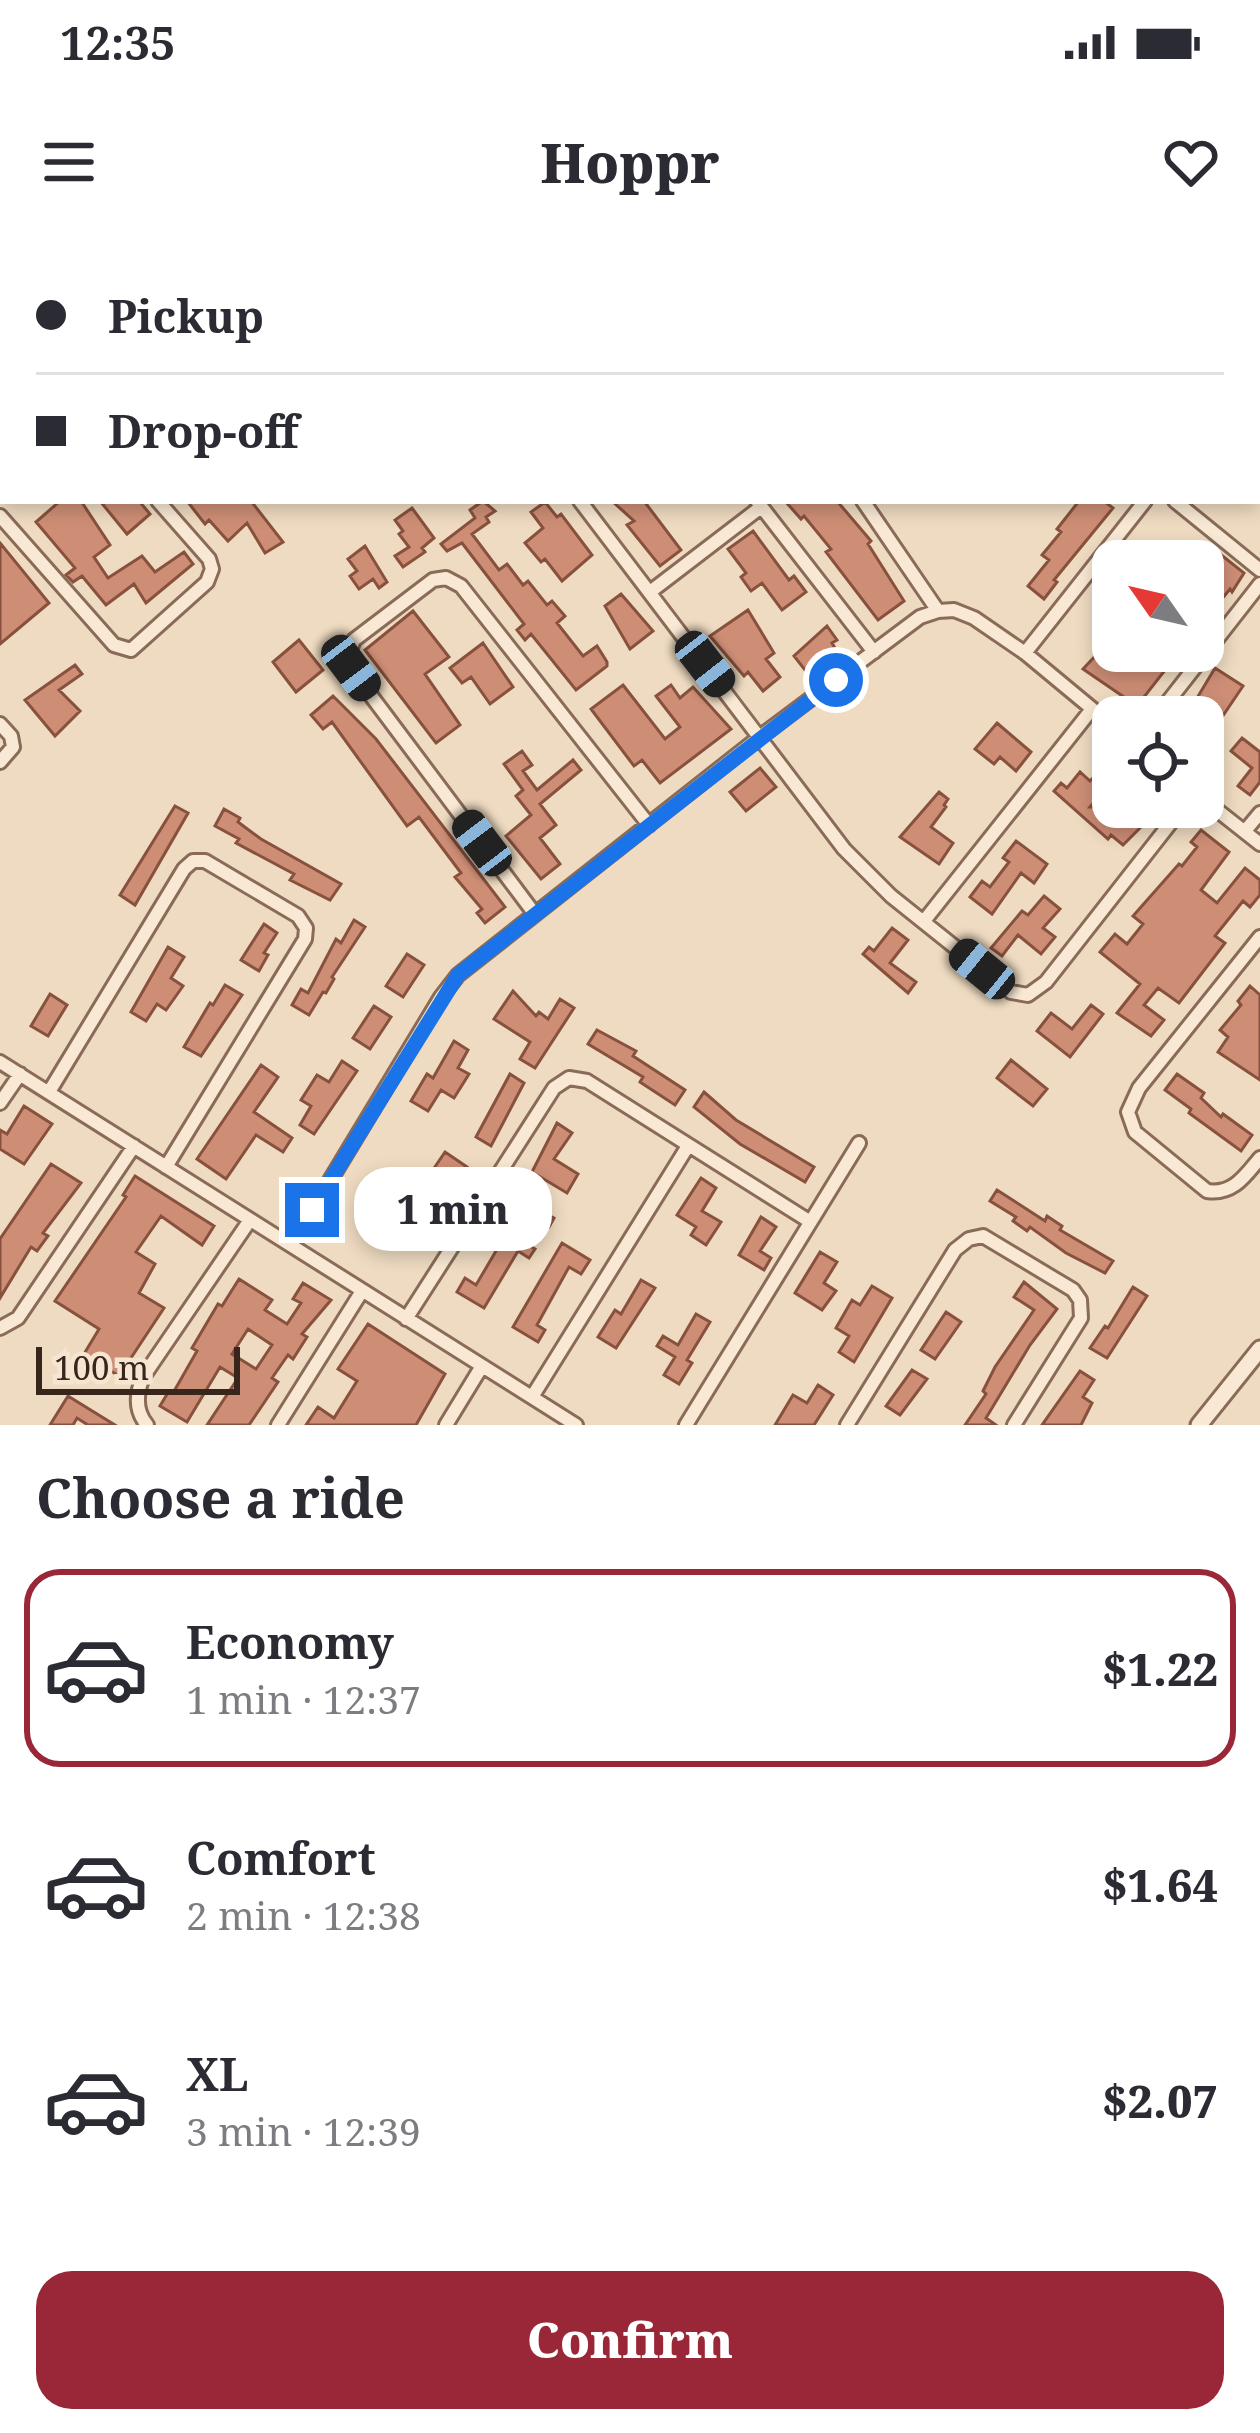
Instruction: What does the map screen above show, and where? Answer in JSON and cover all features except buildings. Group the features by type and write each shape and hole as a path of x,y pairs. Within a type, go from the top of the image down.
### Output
{"street":[{"path":"0,517 114,646 131,650 207,582 212,569 161,504"},
{"path":"582,504 844,849 891,896 1012,992 1028,995 1046,982 1167,828"},
{"path":"650,592 759,504 874,652"},
{"path":"865,504 938,610"},
{"path":"1025,653 1143,504"},
{"path":"1179,504 1260,570"},
{"path":"534,913 351,668 348,655 354,640 433,580 446,578 460,586 649,825"},
{"path":"1172,696 1260,584"},
{"path":"291,1245 441,997 480,955 920,617 954,610 1025,653 1092,710 924,921"},
{"path":"0,724 13,747 0,762"},
{"path":"1245,831 1260,812"},
{"path":"1224,815 1260,844"},
{"path":"49,1092 193,861 205,861 298,916 306,928 305,939 166,1167"},
{"path":"1260,937 1139,1088 1128,1112 1135,1132 1208,1191 1228,1190 1240,1183 1260,1158"},
{"path":"0,1062 575,1425"},
{"path":"0,1103 20,1074"},
{"path":"406,1319 561,1082 578,1077 809,1222"},
{"path":"686,1425 859,1143"},
{"path":"0,1328 18,1318 134,1146"},
{"path":"532,1397 688,1146"},
{"path":"147,1425 138,1408 143,1377 250,1220"},
{"path":"847,1425 955,1250 983,1236 1073,1290 1080,1300 1081,1318 1014,1425"},
{"path":"278,1425 362,1291"},
{"path":"1199,1425 1260,1349"},
{"path":"446,1425 482,1366"},
{"path":"1246,1367 1260,1380"}],"route":[{"path":"312,1210 458,975 836,680"}]}
